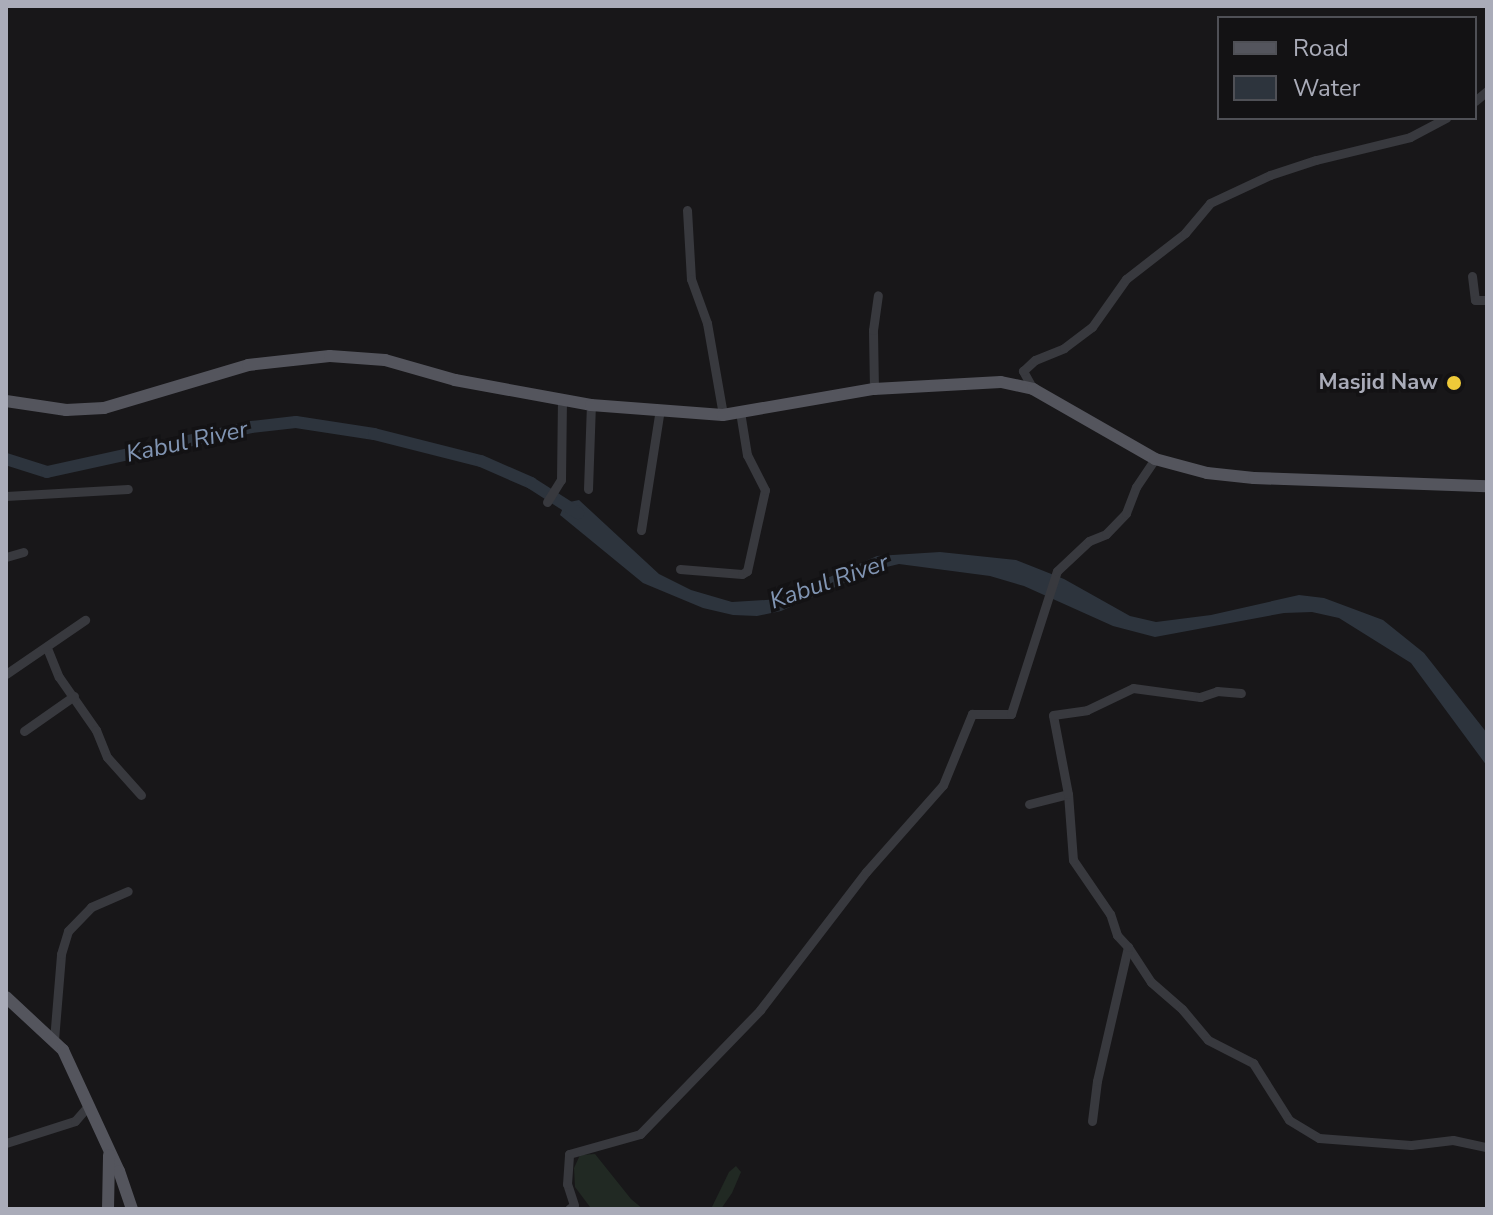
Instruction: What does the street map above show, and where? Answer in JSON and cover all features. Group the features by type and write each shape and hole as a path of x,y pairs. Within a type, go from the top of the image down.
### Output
{"main road":[{"path":"6,401 66,410 104,408 248,365 330,356 385,360 455,380 591,405 723,415 874,389 1001,382 1033,389 1155,459 1207,473 1254,478 1487,486"},
{"path":"6,997 63,1050 110,1152 132,1209"},
{"path":"108,1209 110,1152"}],"street":[{"path":"1033,389 1023,371 1035,360 1064,348 1092,327 1126,279 1185,233 1210,203 1270,175 1316,160 1410,137 1442,120"},
{"path":"687,210 691,279 707,323 723,415"},
{"path":"1472,276 1475,300 1487,300"},
{"path":"874,389 873,330 878,295"},
{"path":"547,502 561,480 562,400"},
{"path":"588,489 591,405"},
{"path":"641,530 660,409"},
{"path":"680,569 742,574 747,571 765,490 747,455 740,412"},
{"path":"569,1209 574,1205 567,1184 569,1154 640,1134 760,1010 866,872 943,785 972,714 1011,714 1057,571 1089,541 1106,534 1126,513 1136,487 1155,459"},
{"path":"6,496 128,489"},
{"path":"6,557 23,552"},
{"path":"6,674 85,620"},
{"path":"47,648 59,677 96,730 107,757 141,795"},
{"path":"1241,693 1217,691 1200,697 1133,688 1087,710 1053,715 1068,794 1073,860 1110,914 1117,935 1151,982 1182,1009 1191,1024 1208,1040 1253,1063 1283,1112 1319,1138 1411,1145 1453,1140 1487,1147"},
{"path":"24,731 74,696"},
{"path":"1029,804 1068,794"},
{"path":"54,1040 61,954 68,931 91,907 128,891"},
{"path":"1092,1121 1097,1081 1128,947"},
{"path":"6,1143 75,1121 88,1106"}],"shaded area":[{"path":"595,1154 631,1199 643,1209 590,1207 575,1187 574,1168 580,1155"},
{"path":"736,1166 741,1172 732,1193 721,1209 711,1209 729,1172"}],"water":[{"path":"579,500 659,574 691,590 732,602 780,599 877,556 940,552 1016,560 1064,579 1130,616 1156,622 1211,615 1299,595 1324,598 1383,620 1424,653 1487,733 1487,766 1411,663 1339,618 1312,612 1284,613 1155,637 1113,626 1024,586 990,576 899,564 874,570 781,611 757,616 733,615 703,608 643,583 560,515 565,503"}],"waterway":[{"name":"Kabul River","path":"6,459 47,472 251,427 296,422 374,434 481,461 531,483 578,513"}],"place":[{"name":"Masjid Naw","path":"1454,383"}]}
